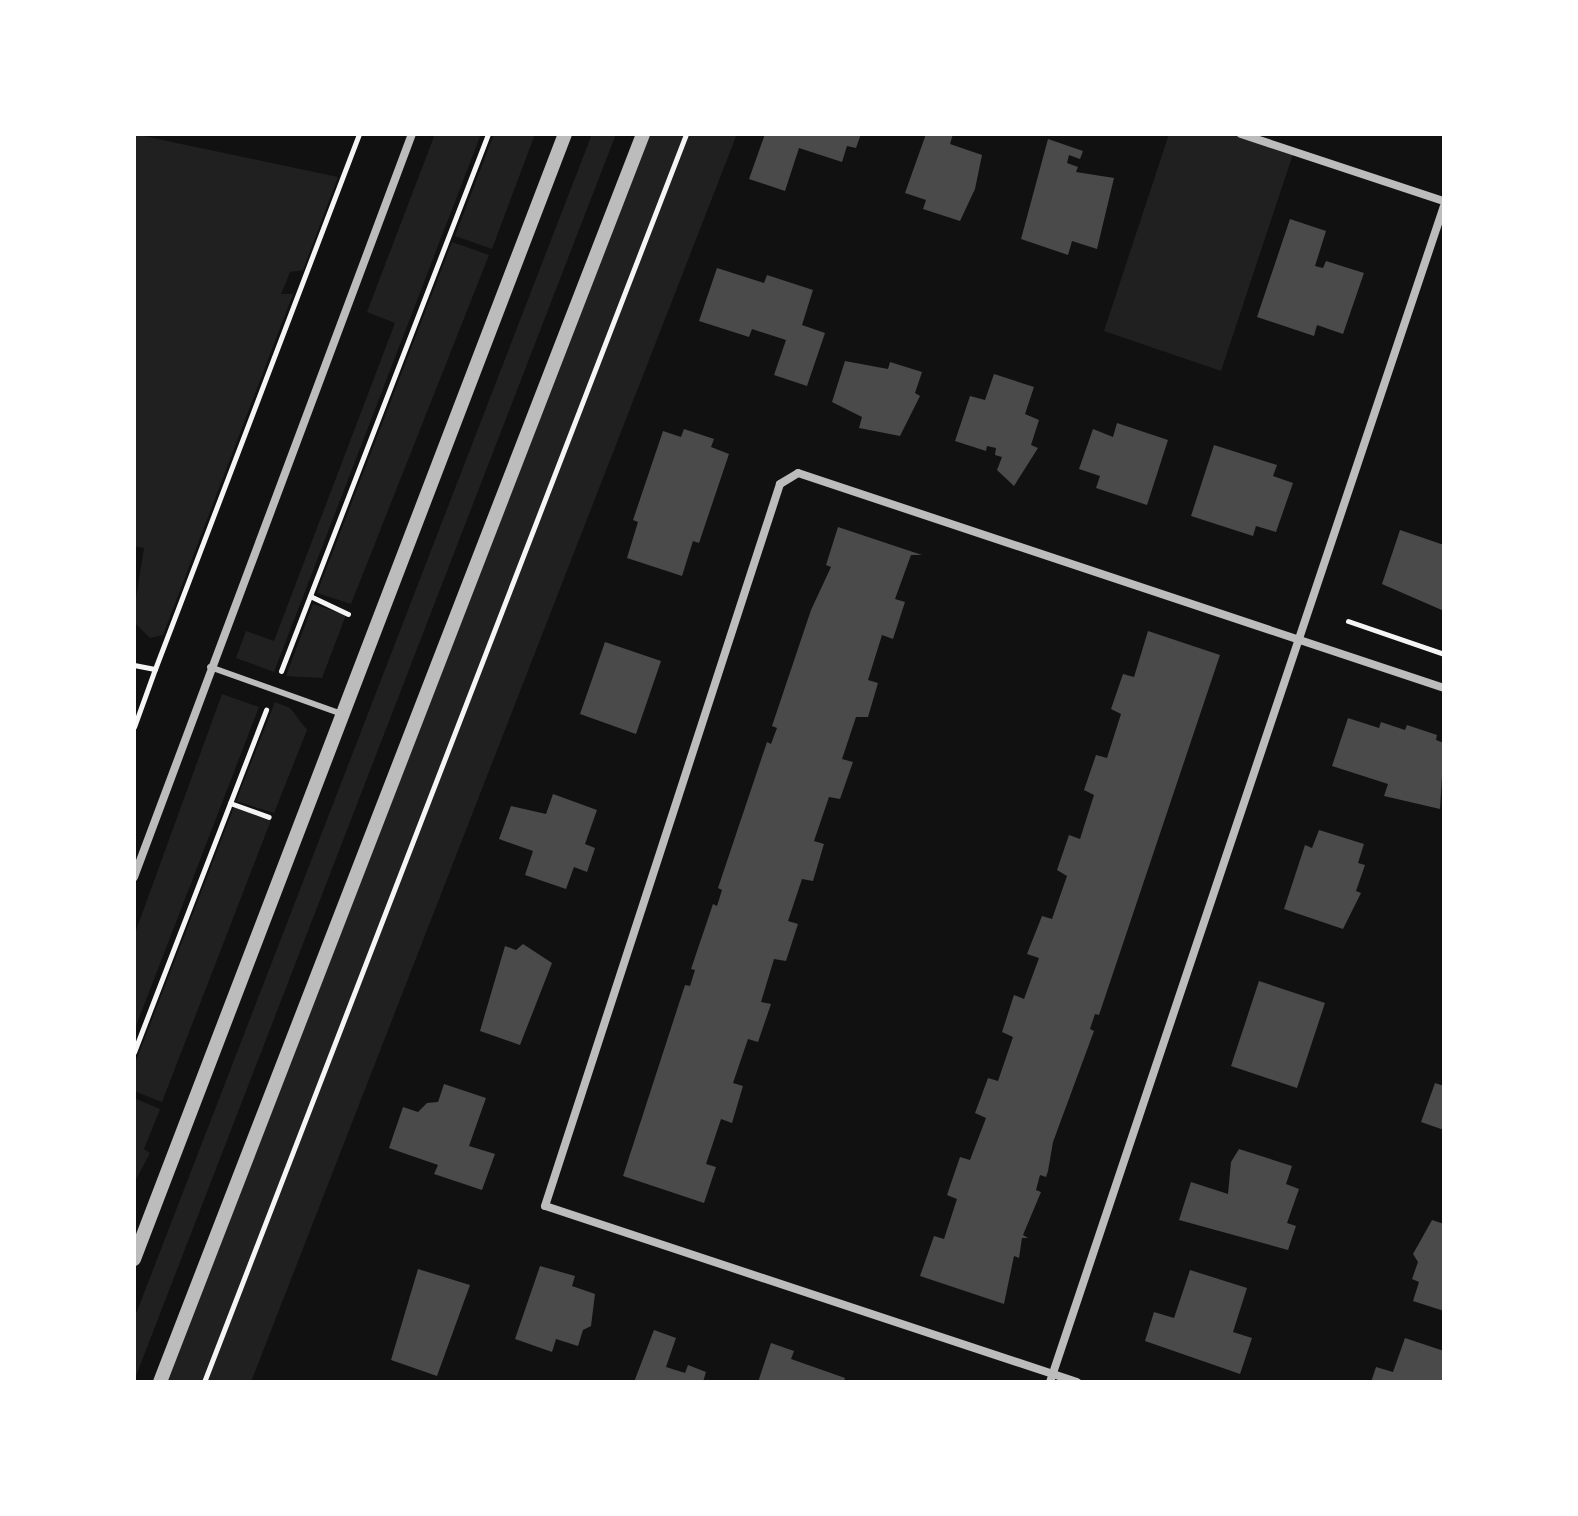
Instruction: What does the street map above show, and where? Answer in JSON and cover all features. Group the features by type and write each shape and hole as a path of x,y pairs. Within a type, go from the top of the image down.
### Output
{"street":[{"path":"134,877 193,730 210,667 412,134"},
{"path":"134,1259 565,134"},
{"path":"160,1382 643,134"},
{"path":"1052,1378 1301,640 1444,204 1241,134"},
{"path":"1077,1382 1052,1378 545,1206 780,484 798,473 1444,688"}],"lane":[{"path":"210,667 343,714"}],"path":[{"path":"134,727 359,134"},
{"path":"134,1052 488,134"},
{"path":"204,1382 686,134"},
{"path":"310,596 348,614"},
{"path":"1348,621 1444,654"},
{"path":"134,665 155,669"},
{"path":"230,803 269,817"}],"shaded area":[{"path":"134,134 338,177 303,270 290,272 281,294 293,294 163,635 150,638 135,623 134,611 144,548 134,546"},
{"path":"435,134 481,134 274,672 236,658 246,631 274,641 395,323 367,312"},
{"path":"494,134 535,134 492,249 455,236"},
{"path":"592,134 616,134 134,1381 134,1319"},
{"path":"643,134 737,134 251,1382 160,1382"},
{"path":"1169,134 1241,134 1294,151 1221,371 1104,331"},
{"path":"452,242 489,255 351,604 317,593"},
{"path":"313,604 346,615 322,678 286,676"},
{"path":"222,694 259,707 134,1031 134,936"},
{"path":"275,702 290,708 307,730 274,813 236,801"},
{"path":"234,807 271,820 162,1102 134,1091 134,1066"},
{"path":"134,1098 160,1109 144,1149 150,1153 134,1183"}],"building":[{"path":"765,134 861,134 856,148 847,146 842,162 799,148 785,191 749,179"},
{"path":"926,134 953,134 950,144 982,155 975,189 960,221 923,209 926,200 905,193"},
{"path":"1048,139 1083,151 1080,159 1069,155 1067,163 1078,167 1076,172 1114,178 1097,249 1072,241 1068,255 1021,239"},
{"path":"1290,219 1326,231 1315,266 1323,268 1326,261 1364,273 1343,334 1317,325 1314,336 1257,317"},
{"path":"717,268 764,283 767,275 813,290 802,325 825,333 807,386 774,375 786,340 752,329 749,337 699,321"},
{"path":"845,361 888,369 890,362 922,372 915,393 920,396 900,436 859,428 862,417 832,402"},
{"path":"994,374 1034,387 1025,414 1039,420 1031,445 1038,448 1014,486 997,470 1002,457 995,455 996,448 987,446 986,451 955,441 970,396 985,400"},
{"path":"1117,423 1168,440 1147,505 1096,488 1100,476 1079,469 1093,429 1113,437"},
{"path":"684,429 714,439 711,447 729,454 699,543 693,541 682,576 627,558 638,522 633,520 663,431 681,437"},
{"path":"1214,445 1277,465 1273,476 1293,483 1276,532 1256,526 1253,536 1191,516"},
{"path":"838,527 922,555 911,555 895,599 905,602 893,639 882,635 868,680 878,683 868,717 856,717 842,759 853,762 840,799 829,797 814,841 824,844 813,881 802,879 788,921 798,924 786,961 774,959 761,1002 771,1004 758,1042 748,1039 733,1083 743,1086 732,1123 721,1119 706,1164 716,1167 704,1203 623,1176 685,985 690,986 695,970 691,969 713,904 717,906 722,890 718,888 767,742 771,744 777,728 772,726 811,610 831,567 826,565"},
{"path":"1400,530 1444,545 1444,611 1382,584"},
{"path":"1148,631 1220,655 1099,1015 1095,1014 1090,1029 1094,1031 1053,1142 1046,1177 1040,1175 1036,1190 1041,1192 1023,1235 1028,1238 1022,1238 1019,1258 1014,1256 1004,1304 920,1276 934,1236 944,1239 957,1199 947,1195 960,1157 970,1160 986,1118 975,1113 988,1078 998,1081 1013,1037 1002,1032 1014,995 1024,999 1039,958 1027,954 1042,916 1052,919 1067,876 1057,870 1069,835 1080,839 1094,795 1084,790 1096,755 1107,758 1121,714 1111,709 1123,674 1134,677"},
{"path":"605,642 661,661 636,734 580,714"},
{"path":"1348,718 1379,728 1381,722 1405,730 1407,725 1437,735 1436,740 1444,743 1440,809 1384,796 1388,784 1332,766"},
{"path":"553,794 597,810 585,844 595,848 587,872 574,867 566,889 525,875 533,851 499,839 511,806 546,814"},
{"path":"1319,830 1364,844 1358,863 1365,865 1356,891 1361,893 1343,929 1284,909 1305,845 1312,848"},
{"path":"523,944 552,963 520,1045 480,1031 505,946 516,950"},
{"path":"1259,981 1325,1003 1297,1088 1231,1066"},
{"path":"1435,1083 1444,1086 1444,1130 1421,1122"},
{"path":"444,1084 486,1098 469,1146 495,1154 482,1190 434,1174 438,1165 389,1148 403,1107 418,1112 427,1103 438,1102"},
{"path":"1239,1149 1292,1166 1286,1184 1299,1189 1287,1223 1296,1226 1288,1250 1179,1220 1191,1182 1228,1194 1231,1162"},
{"path":"1432,1220 1444,1224 1444,1311 1413,1301 1419,1282 1412,1279 1418,1262 1413,1254"},
{"path":"540,1266 575,1276 572,1286 595,1294 591,1326 583,1330 578,1346 556,1339 552,1352 515,1339"},
{"path":"418,1269 470,1285 437,1376 391,1360"},
{"path":"1190,1270 1247,1288 1233,1332 1252,1338 1240,1374 1145,1341 1154,1312 1174,1318"},
{"path":"654,1330 676,1338 666,1367 685,1373 688,1365 706,1372 703,1382 634,1382"},
{"path":"1405,1338 1444,1351 1444,1382 1371,1382 1376,1367 1393,1372"},
{"path":"771,1343 794,1351 791,1359 845,1378 844,1382 758,1382"}]}
